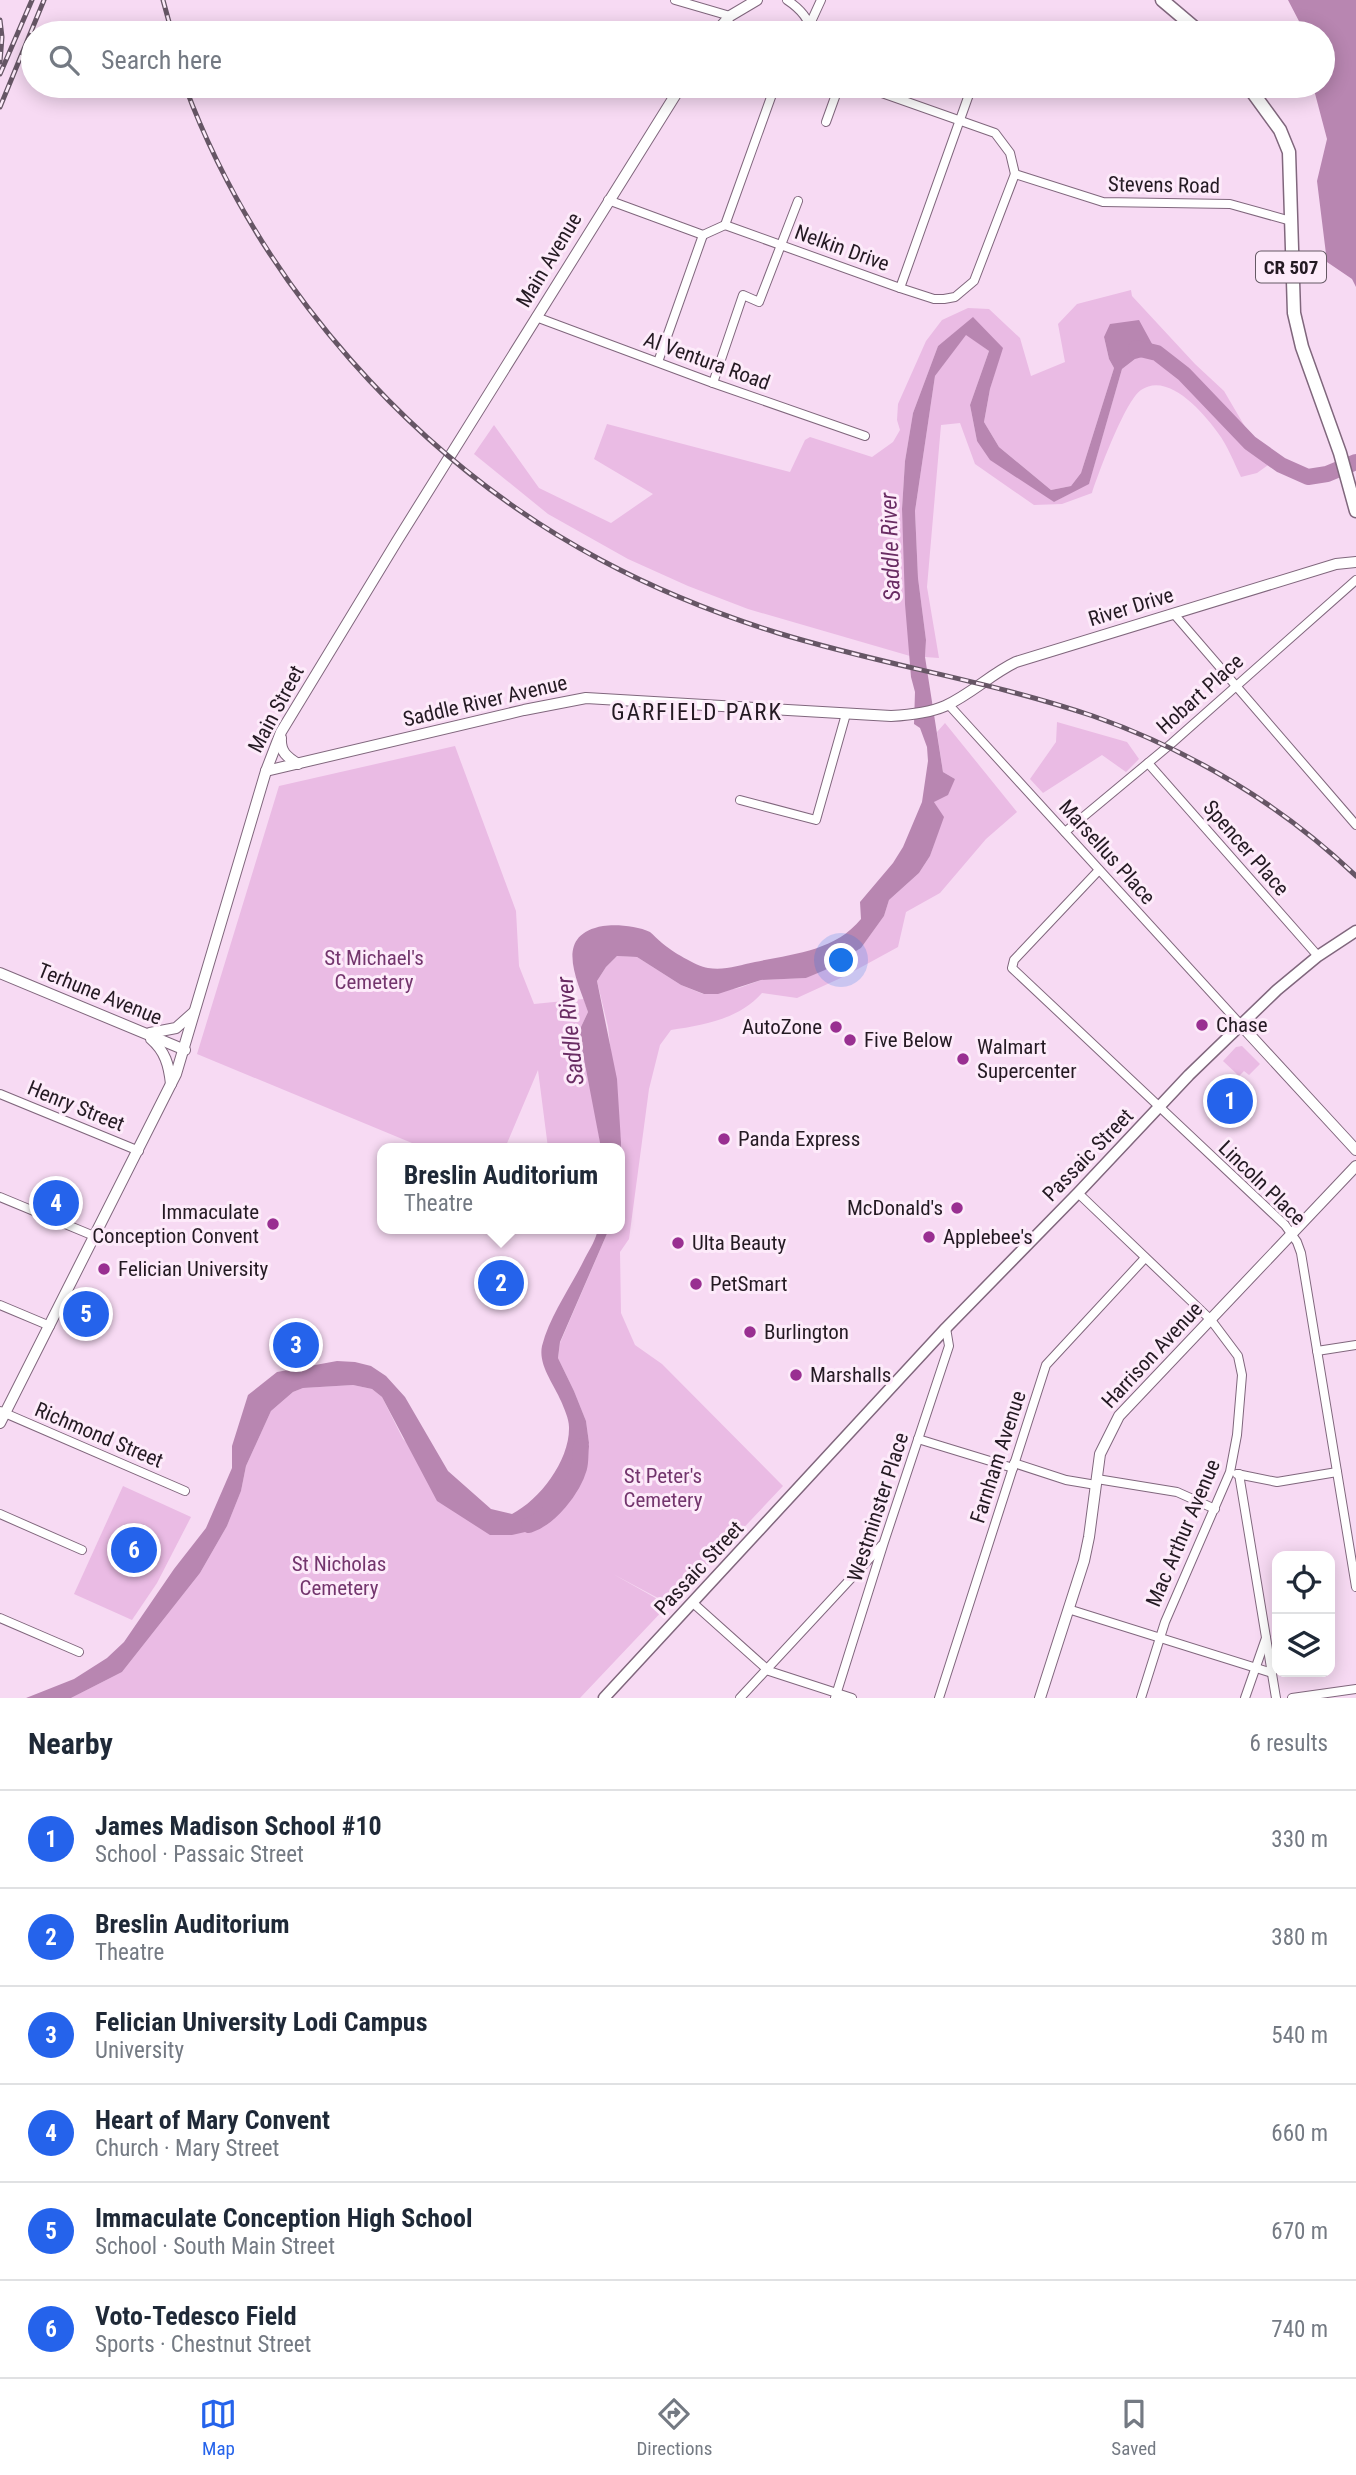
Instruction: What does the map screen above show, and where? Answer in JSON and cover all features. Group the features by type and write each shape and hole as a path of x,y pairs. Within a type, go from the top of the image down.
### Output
{"main road":[{"path":"1162,0 1187,21"},
{"name":"CR 507","path":"1257,98 1286,140 1291,165 1292,292 1297,330 1340,453 1356,511"},
{"name":"Passaic Street","path":"604,1698 946,1328 1240,1024 1318,956 1356,931"}],"street":[{"path":"675,0 730,16"},
{"path":"726,21 757,0"},
{"path":"787,0 797,7 806,21"},
{"path":"814,21 821,0"},
{"name":"Main Avenue","path":"452,455 673,98"},
{"path":"608,200 703,235 725,225 771,98"},
{"path":"826,122 835,98"},
{"path":"897,98 995,133 1010,153 1015,174"},
{"path":"900,288 968,98"},
{"name":"Nelkin Drive","path":"725,225 934,299 955,297 974,281 1015,174"},
{"name":"Stevens Road","path":"1015,174 1103,202 1230,204 1291,221"},
{"path":"713,383 743,295 759,302 798,201"},
{"path":"658,362 703,235"},
{"name":"Al Ventura Road","path":"536,317 865,436"},
{"name":"Main Street","path":"2,1416 172,1085 185,1049 266,771 281,732 452,455"},
{"name":"River Drive","path":"926,712 945,706 1016,662 1336,564 1356,562"},
{"name":"Hobart Place","path":"1065,832 1148,763 1356,580"},
{"path":"1174,614 1356,824"},
{"name":"Saddle River Avenue","path":"266,771 586,698 846,714 905,715 926,712"},
{"name":"Marsellus Place","path":"945,706 1065,832 1240,1024"},
{"path":"740,800 816,820 846,714"},
{"path":"281,732 280,746 285,755 298,764"},
{"name":"Spencer Place","path":"1148,763 1318,956"},
{"name":"Lincoln Place","path":"1098,870 1011,965 1014,971 1292,1234 1301,1254 1356,1587"},
{"name":"Terhune Avenue","path":"0,973 185,1049"},
{"path":"146,1033 176,1028 196,1009"},
{"path":"1240,1024 1356,1150"},
{"path":"146,1033 166,1057 172,1085"},
{"name":"Henry Street","path":"0,1094 139,1151"},
{"name":"Harrison Avenue","path":"1040,1698 1087,1549 1104,1443 1119,1416 1356,1166"},
{"name":"Mac Arthur Avenue","path":"1078,1193 1211,1320 1233,1347 1241,1365 1234,1473 1181,1583 1141,1698"},
{"path":"0,1197 94,1236"},
{"name":"Farnham Avenue","path":"939,1698 1049,1359 1145,1258"},
{"path":"0,1305 50,1326"},
{"name":"Westminster Place","path":"836,1696 949,1346 946,1328"},
{"path":"1317,1351 1356,1345"},
{"name":"Richmond Street","path":"2,1416 185,1491"},
{"path":"918,1440 1066,1479 1177,1492 1215,1509"},
{"path":"1068,1609 1272,1673 1234,1473 1277,1482 1337,1472"},
{"path":"0,1514 82,1550"},
{"path":"740,1698 884,1542"},
{"path":"693,1603 767,1669 836,1696 852,1698"},
{"path":"0,1618 79,1652"},
{"path":"1245,1698 1266,1637"},
{"path":"1273,1677 1276,1698"},
{"path":"1292,1698 1356,1689"}],"green space":[{"path":"1131,290 1132,296 1224,391 1254,442 1278,458 1257,473 1241,477 1222,438 1195,406 1174,390 1151,386 1141,390 1128,408 1113,438 1092,493 1062,504 1034,505 975,464 960,423 941,425 927,587 939,658 925,657 926,640 918,578 915,511 935,376 966,334 989,351 970,405 977,441 1054,502 1089,483 1122,369 1135,359 1104,337 1114,368 1081,473 1071,486 1051,490 999,447 984,422 1002,348 973,318 938,346 913,413 905,461 902,509 910,656 748,609 628,559 548,514 474,454 494,425 539,488 611,523 653,494 594,459 607,424 790,472 805,440 810,437 872,457 893,442 900,430 897,420 898,404 926,341 942,320 968,308 989,309 1020,338 1031,376 1065,362 1058,324 1077,304"},
{"path":"1057,722 1127,742 1139,759 1126,772 1102,755 1043,793 1030,779 1056,742"},
{"path":"945,723 1017,812 986,839 940,893 906,912 898,947 797,998 762,993 732,1015 671,1030 660,1045 649,1089 629,1239 620,1252 621,1313 635,1345 662,1364 783,1486 671,1605 613,1574 668,1605 580,1698 71,1698 122,1672 200,1573 227,1526 241,1491 246,1466 271,1411 293,1392 303,1388 353,1385 372,1389 382,1397 403,1439 512,1535 589,1443 586,1421 558,1358 560,1343 607,1234 625,1234 625,1143 621,1143 608,1027 597,981 617,956 637,957 681,985 703,994 739,988 761,980 806,978 861,948 884,916 889,900 919,873 930,856 943,817 934,802 955,779 943,772 937,732"},
{"name":"St Michael's Cemetery","path":"455,746 516,911 519,966 534,1004 584,999 588,1012 581,1027 600,1143 547,1143 538,1070 507,1143 412,1143 197,1054 279,786"},
{"path":"1242,1046 1260,1064 1249,1075 1244,1071 1239,1076 1223,1061 1236,1047"},
{"path":"123,1486 191,1517 157,1583 132,1620 74,1594"}],"shaded area":[{"path":"1288,0 1356,0 1356,287 1352,279 1327,262 1317,181 1327,139 1316,98 1335,98 1335,21 1299,21"},
{"name":"Saddle River","path":"973,317 1003,348 990,389 984,422 999,447 1051,490 1071,486 1081,473 1114,368 1104,337 1110,324 1139,320 1157,353 1135,359 1122,369 1089,484 1054,502 990,460 977,441 970,405 989,351 966,335 935,376 915,511 918,578 926,640 925,657 943,772 955,779 948,795 934,802 944,817 930,856 919,873 889,900 884,916 861,948 806,978 761,980 718,994 704,994 681,985 637,957 617,956 597,981 617,1079 621,1143 600,1143 580,1038 581,1027 588,1012 573,961 573,949 578,939 587,931 603,926 639,928 650,932 684,958 714,969 813,950 839,938 861,919 860,902 903,847 922,802 928,761 927,747 920,728 914,724 915,692 911,677 905,604 902,509 905,461 913,413 938,346"},
{"path":"607,1234 560,1342 558,1358 586,1421 589,1443 568,1491 534,1530 512,1535 490,1535 437,1501 382,1397 372,1389 353,1385 303,1388 293,1392 271,1411 246,1466 241,1491 227,1526 200,1573 122,1672 71,1698 26,1698 74,1679 107,1658 124,1642 206,1528 232,1468 232,1446 248,1395 277,1372 337,1361 371,1366 386,1376 405,1397 448,1471 491,1509 512,1514 523,1508 551,1478 568,1440 569,1427 564,1407 544,1367 541,1353 550,1323 596,1236"}],"waterway":[{"name":"Saddle River","path":"1136,348 1157,353 1184,374 1250,443 1281,465 1308,477 1327,474 1356,462"},
{"name":"Saddle River","path":"529,1525 545,1516 566,1493 579,1468 581,1446"}],"railway":[{"path":"23,21 32,0"},
{"path":"35,21 44,0"},
{"path":"163,0 169,21"},
{"path":"0,20 0,62"},
{"path":"0,74 21,25"},
{"path":"0,107 21,56"},
{"path":"190,98 216,159 255,229 300,296 351,360 407,418 468,472 533,519 622,571 732,618 857,655 1054,704 1093,716 1165,745 1266,803 1356,876"}],"place":[{"name":"Chase","path":"1202,1025"},
{"name":"AutoZone","path":"836,1027"},
{"name":"Five Below","path":"850,1040"},
{"name":"Walmart Supercenter","path":"963,1059"},
{"name":"James Madison School #10","path":"1230,1101"},
{"name":"Panda Express","path":"724,1139"},
{"name":"Heart of Mary Convent","path":"56,1203"},
{"name":"McDonald's","path":"957,1208"},
{"name":"Immaculate Conception Convent","path":"273,1224"},
{"name":"Applebee's","path":"929,1237"},
{"name":"Ulta Beauty","path":"678,1243"},
{"name":"Felician University","path":"104,1269"},
{"name":"Breslin Auditorium","path":"501,1283"},
{"name":"PetSmart","path":"696,1284"},
{"name":"Immaculate Conception High School","path":"86,1314"},
{"name":"Burlington","path":"750,1332"},
{"name":"Felician University Lodi Campus","path":"296,1345"},
{"name":"Marshalls","path":"796,1375"},
{"name":"Voto-Tedesco Field","path":"134,1550"}],"district":[{"name":"GARFIELD PARK","path":"697,712"}],"park label":[{"name":"St Peter's Cemetery","path":"663,1488"},
{"name":"St Nicholas Cemetery","path":"339,1576"}]}
